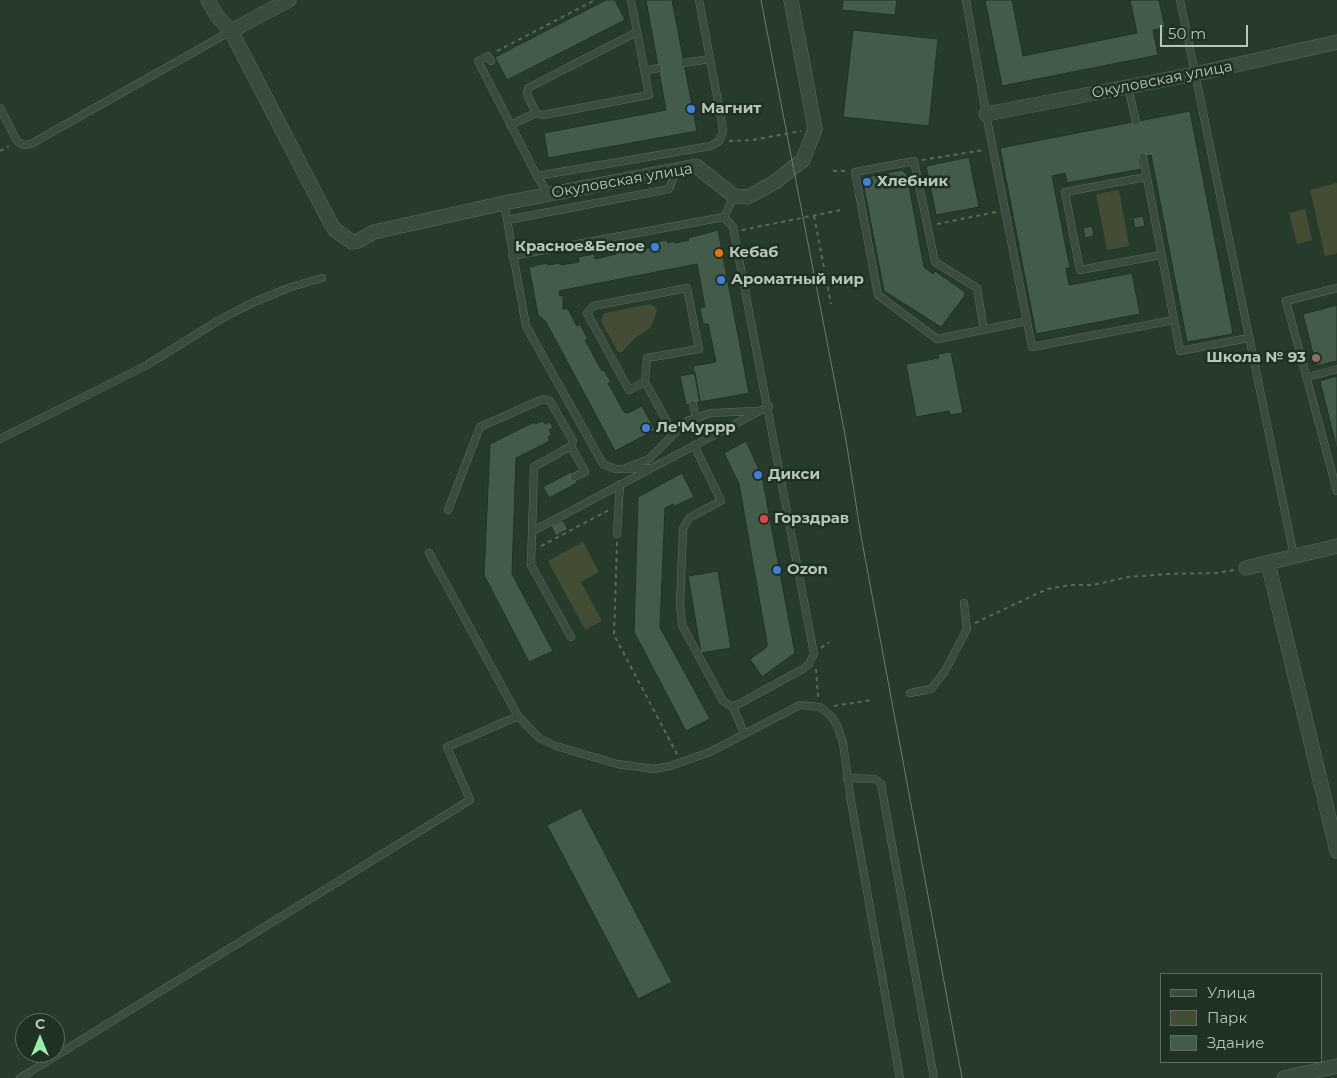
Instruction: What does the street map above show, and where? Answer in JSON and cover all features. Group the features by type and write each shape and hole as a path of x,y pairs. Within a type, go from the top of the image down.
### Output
{"street":[{"path":"208,0 217,16 231,31 289,0"},
{"path":"734,196 748,197 775,182 803,160 808,150 814,129 791,0"},
{"name":"Окуловская улица","path":"231,31 335,230 352,242 358,241 374,232 504,203 700,167 723,189 734,196"},
{"name":"Окуловская улица","path":"986,114 1195,74 1337,42"},
{"path":"1246,568 1337,546"},
{"path":"1268,562 1337,851"},
{"path":"1284,1078 1337,1066"}],"lane":[{"path":"510,125 536,113 543,115 649,95 631,0"},
{"path":"537,176 712,146 719,141 723,132 722,123 699,0"},
{"path":"966,0 986,114 1032,347 1174,320"},
{"path":"1180,0 1294,556"},
{"path":"0,108 17,141 23,144 31,144 231,31"},
{"path":"536,113 526,94 528,88 637,32"},
{"path":"489,58 478,61 537,176 549,195"},
{"path":"684,64 710,59"},
{"path":"644,70 658,68"},
{"path":"1128,87 1136,122"},
{"path":"1143,157 1180,352 1249,338"},
{"path":"984,330 976,288 935,262 914,162 855,172 878,295 937,339 984,330 1027,321"},
{"path":"507,220 670,189 677,170"},
{"path":"1146,176 1065,192 1080,270 1161,255"},
{"path":"724,216 734,196"},
{"path":"504,203 526,326 603,464 607,467 623,469 650,468"},
{"path":"724,216 734,231 769,406 814,654 809,664 803,669 733,707"},
{"path":"512,256 724,216"},
{"path":"0,439 147,365 221,319 246,306 291,287 322,278"},
{"path":"645,382 629,390 587,313 593,306 687,288 699,348 647,358 645,382 674,434"},
{"path":"1337,288 1286,301 1337,491"},
{"path":"1307,377 1337,369"},
{"path":"448,510 480,427 543,398 550,401 573,441 571,446 534,467 532,566 571,638"},
{"path":"693,404 696,418"},
{"path":"533,530 769,406"},
{"path":"623,469 649,459 687,421 712,413 758,411"},
{"path":"694,445 721,501 689,518 683,529 680,605 682,625 723,701 733,707 744,733"},
{"path":"571,446 585,472 574,477"},
{"path":"617,534 620,484"},
{"path":"429,553 518,716 539,738 556,746 617,764 654,768 681,762 710,752 800,705 820,707 837,725 843,743 900,1078"},
{"path":"910,693 932,689 945,671 967,629 964,602"},
{"path":"20,1078 470,800 447,747 518,716"},
{"path":"848,778 875,779 881,784 934,1078"}],"path":[{"path":"489,58 595,0"},
{"path":"719,141 753,140 800,131"},
{"path":"914,162 994,148"},
{"path":"833,171 855,172"},
{"path":"734,231 841,210"},
{"path":"927,226 1006,210"},
{"path":"814,216 831,304"},
{"path":"532,551 619,505"},
{"path":"617,534 614,635 681,762"},
{"path":"967,629 976,622 1047,590 1070,585 1093,585 1128,577 1216,573 1246,568"},
{"path":"829,642 814,654 820,707 872,700"}],"green space":[{"path":"1337,183 1337,253 1325,256 1310,190"},
{"path":"1119,190 1129,246 1107,250 1096,194"},
{"path":"1305,209 1312,240 1297,244 1289,213"},
{"path":"651,304 657,309 650,328 636,337 622,352 618,352 601,321 602,316 605,313"},
{"path":"583,542 599,572 581,582 602,621 585,630 548,561"}],"building":[{"path":"606,0 615,0 625,20 507,80 495,57"},
{"path":"646,0 672,0 697,131 548,158 544,133 666,110"},
{"path":"843,0 897,0 895,15 842,10"},
{"path":"985,0 1012,0 1023,56 1137,33 1130,0 1159,0 1165,27 1153,30 1158,55 1002,86"},
{"path":"853,30 938,39 929,126 843,117"},
{"path":"1190,111 1233,334 1187,342 1151,155 1139,158 1141,169 1067,183 1065,173 1052,176 1070,268 1066,268 1069,285 1132,273 1140,314 1036,334 1000,148"},
{"path":"969,157 979,207 936,215 926,166"},
{"path":"902,170 907,175 924,267 933,274 935,271 965,292 964,297 941,327 884,291 863,182 868,177"},
{"path":"1143,216 1145,226 1135,228 1133,218"},
{"path":"1092,226 1094,236 1085,238 1083,228"},
{"path":"718,230 749,393 700,402 693,366 716,362 708,324 703,324 700,308 705,307 697,264 559,291 560,296 563,295 563,309 568,309 577,326 580,324 588,339 585,340 602,371 604,370 611,382 608,383 624,412 628,413 642,406 655,430 615,451 546,322 538,315 529,267 547,263 548,265 560,263 561,265 579,262 578,257 594,254 595,259 616,254 615,250 632,247 633,251 652,247 651,243 667,240 668,243 674,241 675,243"},
{"path":"1337,305 1337,361 1316,366 1303,314"},
{"path":"951,352 963,413 950,415 949,411 916,417 906,364 939,358 938,354"},
{"path":"695,373 700,402 686,405 680,376"},
{"path":"1337,376 1337,450 1320,381"},
{"path":"543,421 545,424 550,422 553,428 549,430 552,435 548,437 550,441 516,458 512,574 553,651 529,662 484,575 490,444 534,422 535,424"},
{"path":"746,441 762,476 795,653 762,677 750,659 767,647 767,643 739,484 724,453"},
{"path":"571,472 577,483 549,498 543,487"},
{"path":"682,473 694,497 675,506 673,504 665,508 660,627 710,719 686,731 634,632 638,497"},
{"path":"563,520 568,529 556,536 551,526"},
{"path":"718,571 731,648 701,653 688,576"},
{"path":"581,808 672,982 638,999 547,825"}],"tram line":[{"path":"761,0 846,440 861,536 962,1078"}],"place":[{"name":"Магнит","path":"691,109"},
{"name":"Хлебник","path":"867,182"},
{"name":"Красное&Белое","path":"655,247"},
{"name":"Кебаб","path":"719,253"},
{"name":"Ароматный мир","path":"721,280"},
{"name":"Школа № 93","path":"1316,358"},
{"name":"Ле'Муррр","path":"646,428"},
{"name":"Дикси","path":"758,475"},
{"name":"Горздрав","path":"764,519"},
{"name":"Ozon","path":"777,570"}]}
